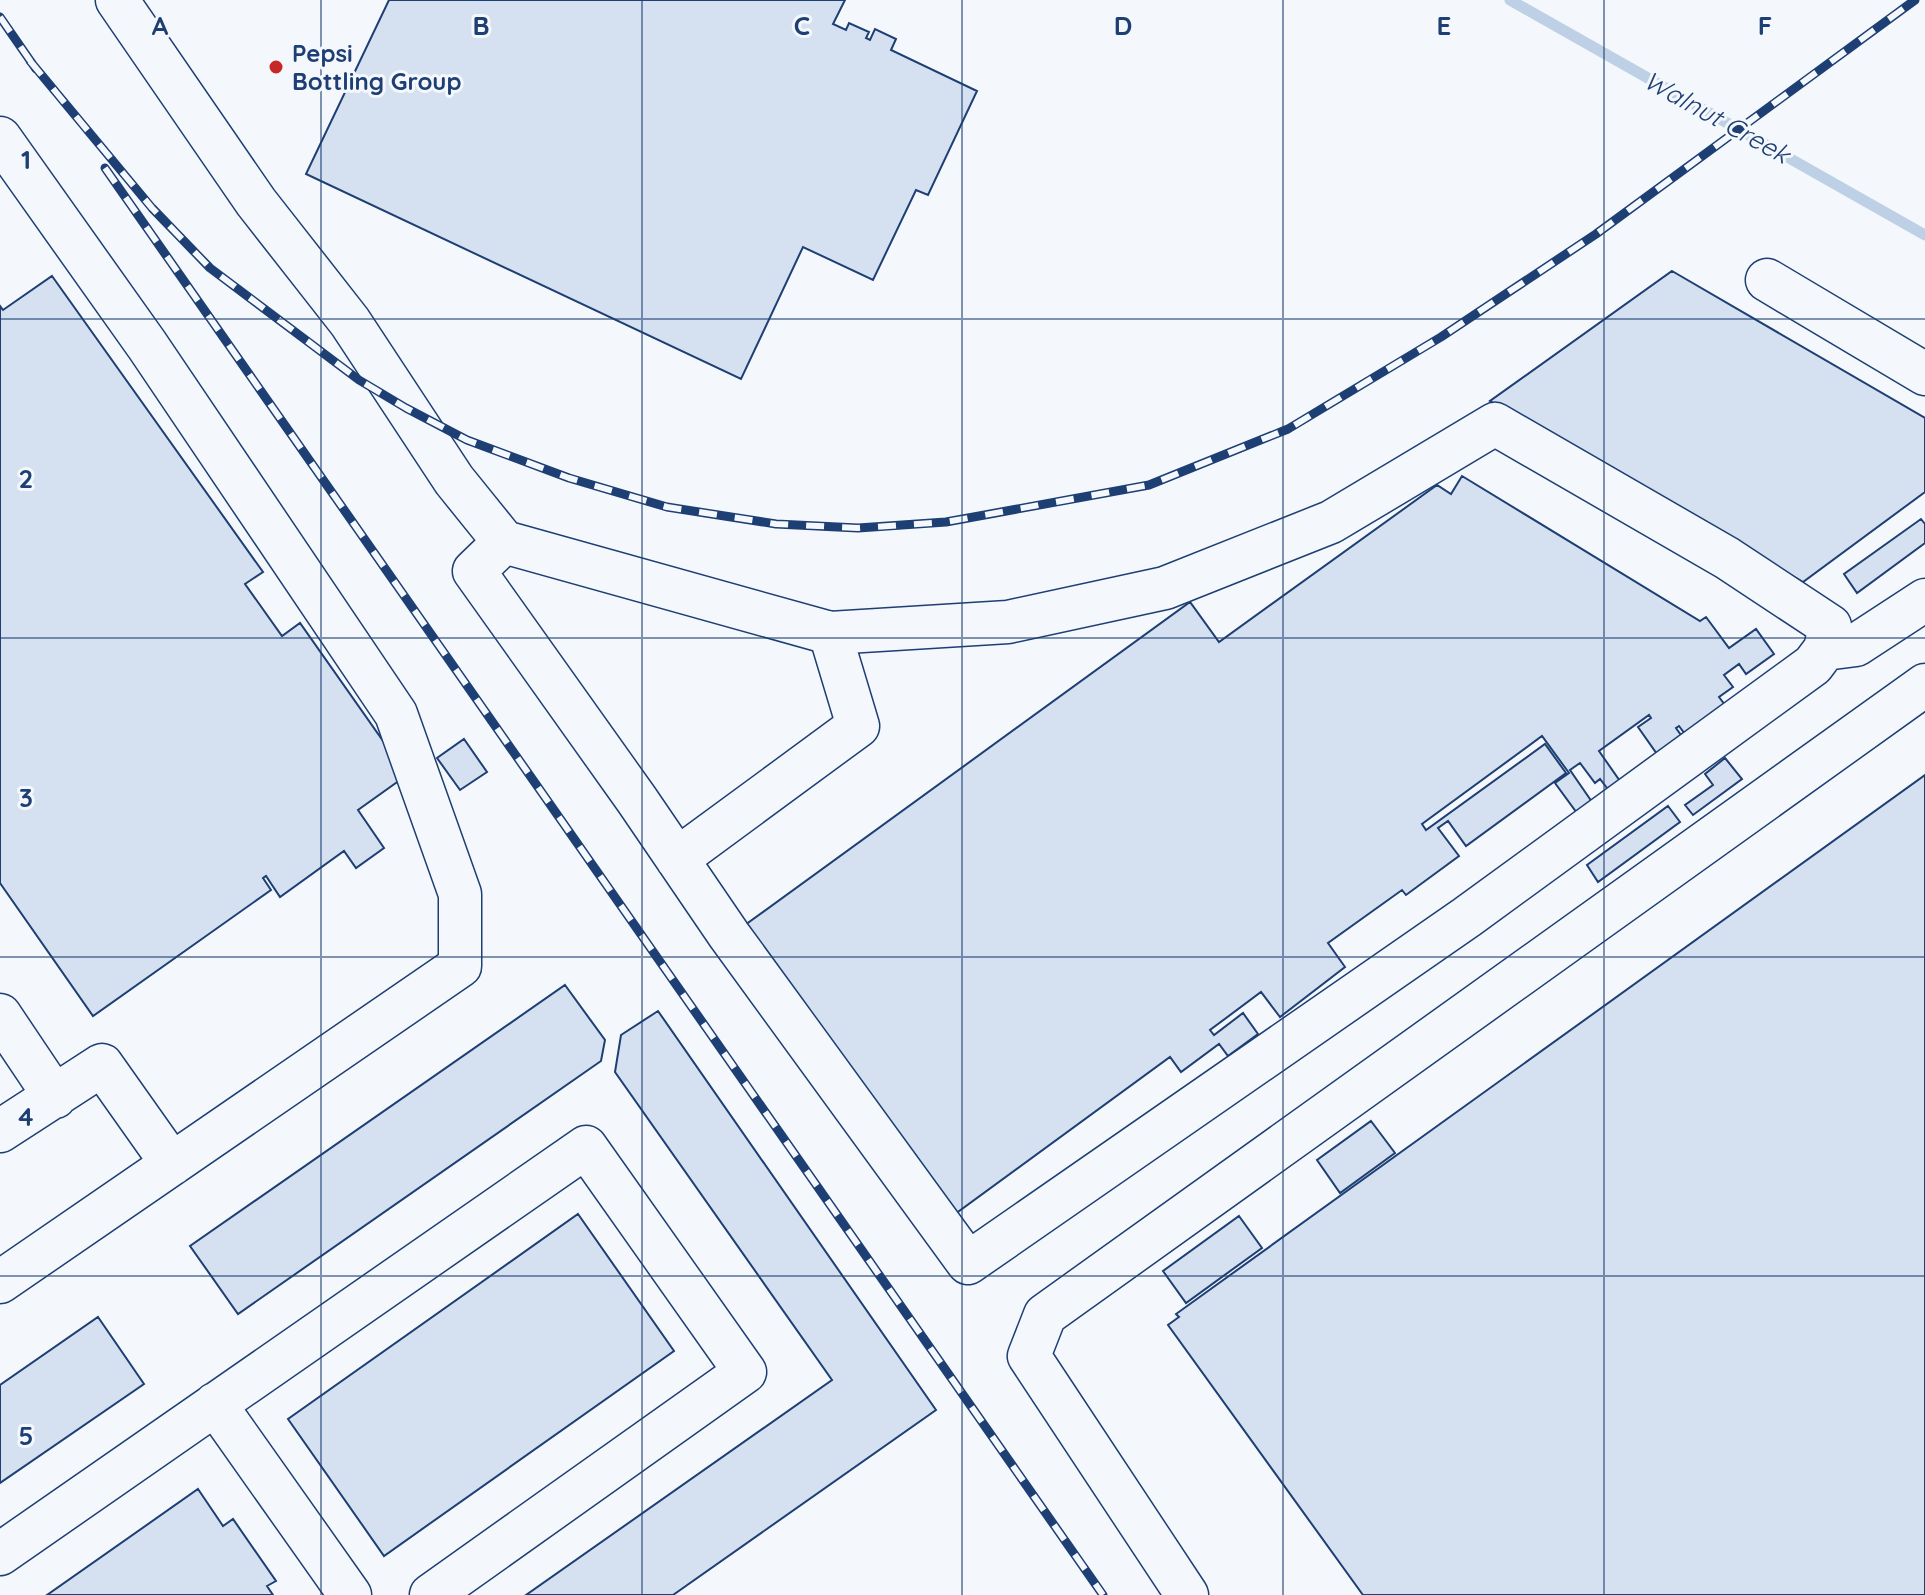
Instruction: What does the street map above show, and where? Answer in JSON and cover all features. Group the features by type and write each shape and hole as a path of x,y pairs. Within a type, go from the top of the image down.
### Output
{"lane":[{"path":"117,0 256,202 350,322 454,480 504,542 830,633 1008,622 1165,588 1331,522 1495,424 1727,558 1830,626 1825,649 1813,665 1467,917 968,1263 729,935 474,571 504,542"},
{"path":"0,138 147,345 396,714 460,894 460,966 0,1282"},
{"path":"1767,280 1925,374"},
{"path":"1825,649 1856,645 1925,600"},
{"path":"677,859 858,726 830,633"},
{"path":"1187,1595 1029,1356 1045,1315 1925,685"},
{"path":"0,1015 55,1097"},
{"path":"0,1131 102,1065 172,1164"},
{"path":"0,1554 586,1147 745,1372 431,1595"},
{"path":"215,1404 350,1595"}],"building":[{"path":"389,0 845,0 833,24 846,30 849,23 869,32 866,38 870,40 875,29 896,39 891,50 977,91 928,195 916,190 873,280 803,247 741,379 306,174"},
{"path":"1672,271 1925,418 1925,492 1803,582 1490,401"},
{"path":"52,276 263,572 245,584 282,636 300,623 407,775 358,810 384,848 356,868 344,851 280,897 266,876 263,878 271,890 93,1016 0,883 0,306 3,310"},
{"path":"1462,476 1700,621 1706,617 1729,648 1756,629 1774,654 1746,674 1739,664 1724,675 1733,687 1719,697 1725,705 1685,734 1679,726 1676,728 1688,745 1657,754 1638,727 1651,718 1649,715 1599,751 1622,784 1610,792 1600,779 1595,783 1580,763 1570,770 1592,802 1577,813 1555,783 1569,773 1542,736 1422,824 1426,830 1545,744 1566,773 1466,846 1448,821 1438,828 1459,856 1406,895 1402,890 1328,943 1345,967 1280,1017 1261,992 1210,1030 1214,1035 1243,1013 1258,1034 1228,1056 1219,1044 1181,1072 1170,1057 955,1214 745,925 1190,602 1219,642 1437,485 1451,494"},
{"path":"1921,519 1925,524 1925,543 1857,593 1844,574"},
{"path":"464,739 487,772 460,790 437,758"},
{"path":"1725,758 1742,779 1693,815 1685,805 1713,785 1705,774"},
{"path":"1925,775 1925,1595 1363,1595 1168,1325 1179,1317 1176,1314"},
{"path":"1668,806 1680,822 1598,882 1587,865"},
{"path":"565,985 605,1040 601,1061 238,1314 190,1246"},
{"path":"658,1011 936,1410 673,1595 526,1595 832,1380 615,1072 621,1035"},
{"path":"1371,1121 1395,1153 1340,1193 1317,1160"},
{"path":"578,1214 674,1351 384,1556 288,1419"},
{"path":"1239,1216 1262,1248 1186,1303 1163,1271"},
{"path":"98,1317 144,1384 0,1483 0,1385"},
{"path":"198,1489 223,1526 233,1519 276,1581 267,1586 273,1595 47,1595"}],"waterway":[{"name":"Walnut Creek","path":"1510,0 1925,235"}],"railway":[{"path":"30,61 152,208 210,268 359,380 406,408 467,440 569,478 667,507 776,524 858,528 946,522 1149,485 1288,429 1441,337 1596,234 1915,0"},
{"path":"0,17 36,69"},
{"path":"105,168 1103,1595"}],"place":[{"name":"Pepsi Bottling Group","path":"276,67"}]}
